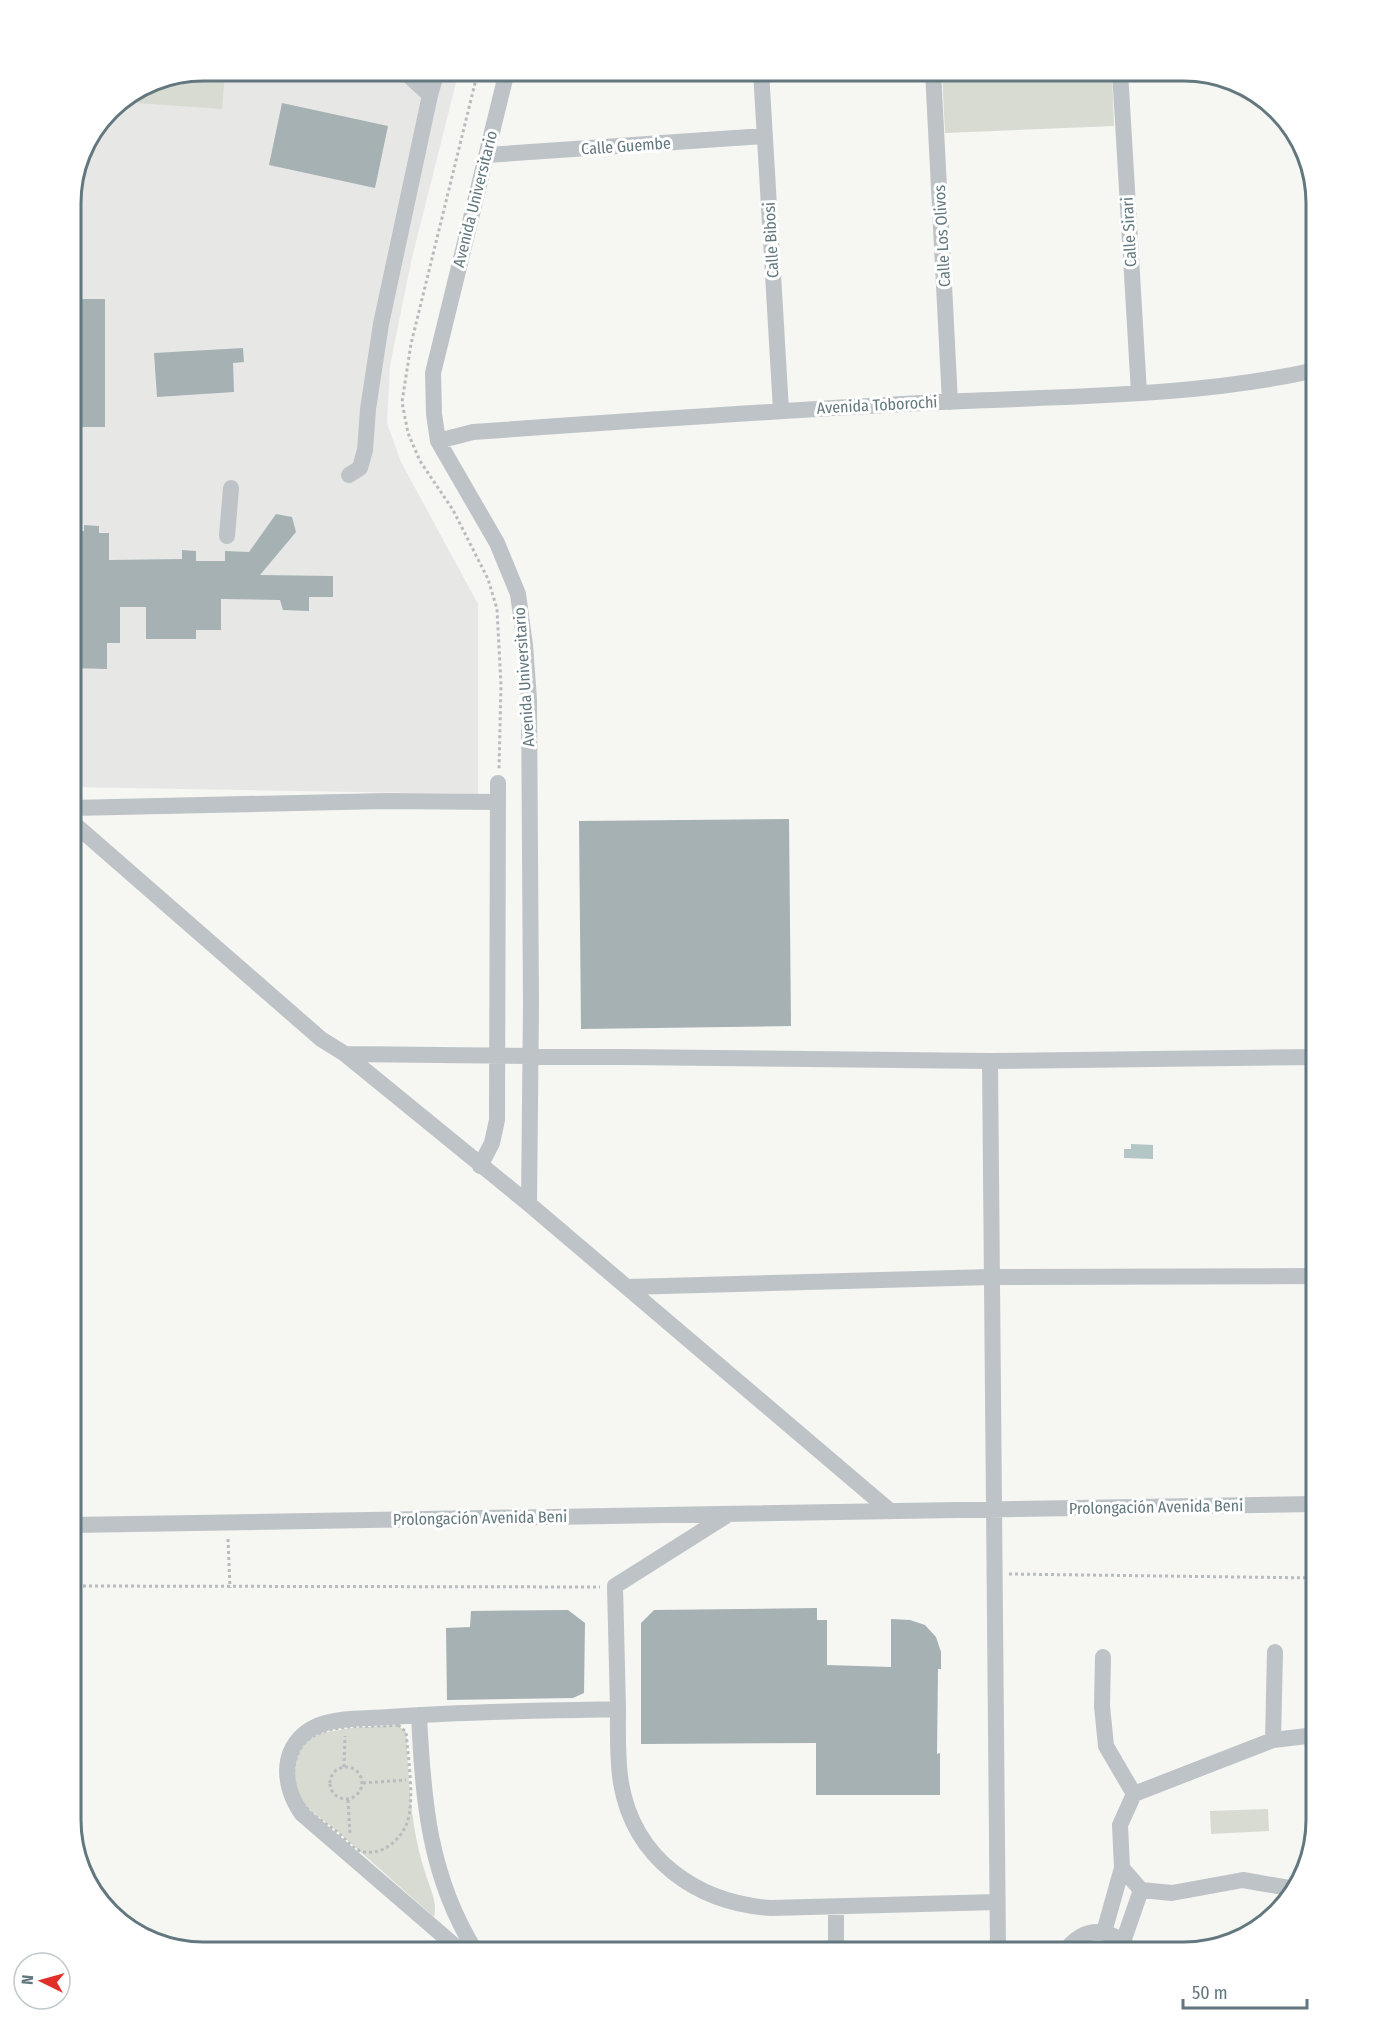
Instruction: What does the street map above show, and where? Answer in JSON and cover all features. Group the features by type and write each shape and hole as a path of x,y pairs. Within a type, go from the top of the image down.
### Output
{"street":[{"path":"414,81 429,95"},
{"path":"349,476 360,468 365,450 368,409 381,324 433,81"},
{"name":"Avenida Universitario","path":"505,81 433,373 434,414 438,441 496,543 518,594 529,699 531,1056 529,1204"},
{"name":"Calle Bibosi","path":"762,81 781,410"},
{"name":"Calle Los Olivos","path":"934,81 950,402"},
{"name":"Calle Sirari","path":"1121,81 1139,393"},
{"name":"Calle Guembe","path":"487,155 765,136"},
{"name":"Avenida Toborochi","path":"438,441 473,432 781,410 1139,393 1281,378 1306,372"},
{"path":"227,536 231,488"},
{"path":"480,1166 492,1143 497,1119 499,1057 498,783"},
{"path":"81,808 385,801 498,802"},
{"path":"81,830 321,1039 345,1054 529,1204 888,1510"},
{"path":"345,1054 990,1061 1306,1057"},
{"path":"990,1061 998,1942"},
{"path":"628,1287 991,1277 1306,1276"},
{"name":"Prolongación Avenida Beni","path":"81,1525 1306,1504"},
{"path":"730,1513 615,1586 621,1783 628,1810 657,1860 677,1877 723,1901 746,1906 836,1907 997,1902"},
{"path":"1273,1740 1275,1652"},
{"path":"1103,1657 1102,1706 1106,1746 1134,1794"},
{"path":"451,1942 348,1848 302,1814 294,1803 286,1777 286,1764 297,1741 316,1727 419,1715 618,1709"},
{"path":"419,1715 423,1792 434,1857 456,1916 470,1942"},
{"path":"1104,1932 1122,1868 1120,1825 1134,1794 1273,1740 1306,1736"},
{"path":"1122,1868 1141,1890 1172,1893 1243,1880 1286,1887"},
{"path":"1128,1942 1141,1890"},
{"path":"836,1907 836,1942"},
{"path":"1074,1942 1080,1936 1104,1932 1119,1942"}],"path":[{"path":"227,1523 230,1588"},
{"path":"995,1574 1306,1578"},
{"path":"81,1586 230,1588 615,1586"},
{"path":"344,1724 344,1767"},
{"path":"344,1724 398,1725 406,1732 410,1812 401,1835 382,1850 348,1848 304,1805 297,1793 294,1767 297,1754 308,1740 344,1724"},
{"path":"344,1767 355,1769 363,1783 361,1792 348,1800 337,1797 331,1788 331,1777 344,1767"},
{"path":"363,1783 408,1780"},
{"path":"348,1800 348,1848"}],"shaded area":[{"path":"195,81 456,81 411,262 390,366 387,423 401,462 478,604 478,794 81,787 81,195 85,172 97,142 117,117 142,97 172,85"},
{"path":"224,81 222,109 134,103 157,90 180,83"},
{"path":"942,81 1112,81 1114,126 945,133"},
{"path":"1131,1144 1153,1145 1153,1159 1124,1158 1124,1149 1131,1149"},
{"path":"398,1725 406,1732 413,1820 420,1855 434,1900 434,1917 304,1805 297,1793 294,1767 297,1753 308,1740 321,1733 351,1728"},
{"path":"1268,1809 1269,1831 1211,1834 1210,1811"}],"building":[{"path":"282,103 388,126 375,188 269,165"},
{"path":"81,299 105,299 105,427 81,427"},
{"path":"243,348 244,362 233,363 234,392 157,397 154,353"},
{"path":"276,514 292,517 296,532 260,575 333,576 333,597 309,597 309,611 283,610 280,600 221,599 221,630 196,630 196,639 146,639 146,607 120,607 120,643 107,643 107,669 81,668 81,531 84,531 84,525 99,526 99,533 109,533 109,560 182,559 182,550 196,551 196,561 225,561 225,551 249,552"},
{"path":"789,819 791,1026 581,1029 579,821"},
{"path":"817,1608 817,1620 827,1620 827,1665 891,1667 891,1619 910,1620 925,1625 936,1637 941,1652 941,1669 938,1669 937,1754 940,1753 940,1795 816,1795 816,1743 641,1744 641,1623 654,1610"},
{"path":"568,1610 585,1623 584,1693 573,1698 447,1700 446,1628 470,1627 471,1611"}]}
